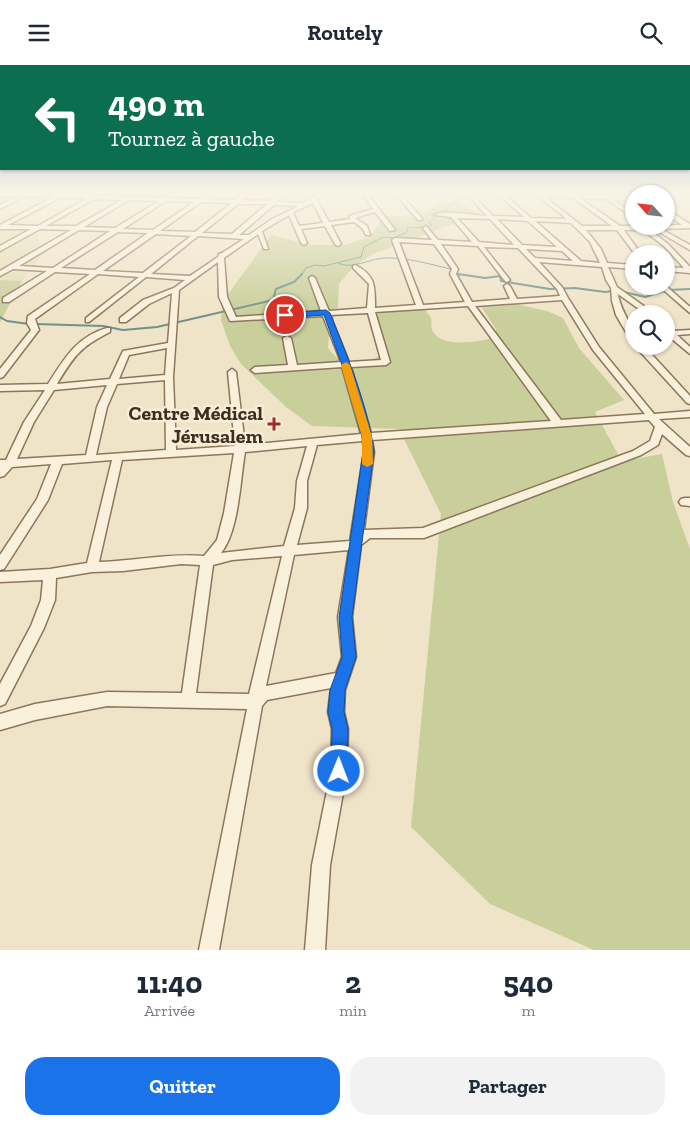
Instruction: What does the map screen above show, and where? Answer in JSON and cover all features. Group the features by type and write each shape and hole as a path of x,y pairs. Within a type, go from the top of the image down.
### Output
{"street":[{"path":"0,249 28,233"},
{"path":"4,271 69,233"},
{"path":"6,299 112,233"},
{"path":"0,375 35,330 31,318 155,233"},
{"path":"161,233 249,237"},
{"path":"234,236 237,233"},
{"path":"123,320 146,302 176,289 188,278 254,233"},
{"path":"260,233 266,248"},
{"path":"299,233 304,243"},
{"path":"332,233 338,244"},
{"path":"430,233 454,269 453,273 469,303 557,422"},
{"path":"469,233 507,283 514,301"},
{"path":"506,233 534,260 562,292 596,348 660,427 690,453"},
{"path":"546,233 579,263"},
{"path":"587,233 605,264 609,282 639,305"},
{"path":"623,233 632,245"},
{"path":"89,320 196,235"},
{"path":"657,235 690,271"},
{"path":"664,235 690,248"},
{"path":"420,306 395,240 519,245 563,249"},
{"path":"221,255 223,297 233,319 514,301 562,292"},
{"path":"534,260 625,266"},
{"path":"254,370 386,362 370,310 372,285 366,276 355,267"},
{"path":"4,271 54,270 95,274 188,278"},
{"path":"675,270 690,271"},
{"path":"312,278 346,365 367,437 368,452 367,471 354,545 346,617 349,657 338,690 336,712 340,729 339,771 321,865 315,950"},
{"path":"616,288 616,299 625,326"},
{"path":"170,453 169,377 176,289"},
{"path":"671,295 690,311"},
{"path":"0,473 72,353 89,339 107,330"},
{"path":"675,331 690,332"},
{"path":"287,338 293,368"},
{"path":"675,338 690,352"},
{"path":"90,458 102,407 115,382 126,353 171,345"},
{"path":"647,355 690,401"},
{"path":"188,702 207,561 223,542 230,513 240,449 232,372"},
{"path":"0,388 52,387 169,377"},
{"path":"5,463 240,449 557,422 690,414"},
{"path":"0,577 50,574 92,567 123,566 181,559 207,561 232,555 354,545 367,533 424,533 625,459 654,443 660,427"},
{"path":"209,950 263,662 301,508 302,481 313,443"},
{"path":"92,567 118,457"},
{"path":"0,565 42,500 58,459"},
{"path":"0,699 38,628 48,600 50,574"},
{"path":"256,703 262,693 342,679"},
{"path":"0,721 35,712 107,699 256,703"}],"shaded area":[{"path":"0,233 36,233 43,254 22,281 0,280"}],"green space":[{"path":"372,233 428,233 373,254 354,266 339,284 338,306 329,335 328,348 335,356 349,364 356,365 370,361 386,350 376,321 379,312 389,308 424,308 431,318 432,330 437,336 452,342 480,341 495,337 496,329 480,305 516,304 547,311 563,318 579,348 624,400 595,412 620,458 623,461 662,454 673,502 690,549 690,950 594,950 490,904 411,827 441,514 399,429 312,426 286,407 241,364 230,346 221,320 223,301 271,235 311,245 346,245 370,236"},
{"path":"0,280 22,281 0,322"}],"waterway":[{"path":"301,276 306,268 315,265 324,266 361,257 364,247 383,237 393,238 404,233"},
{"path":"338,263 355,265 384,258 402,259 455,270 458,274"},
{"path":"35,324 103,326 123,330 157,327 273,300 276,289 294,282 302,274"},
{"path":"458,274 485,278 500,276 501,281 550,289 575,288 605,292 613,291"},
{"path":"620,291 645,297 668,290 690,289"},
{"path":"0,317 7,321 29,324"}],"slow traffic":[{"path":"346,365 367,437 367,464"}],"place":[{"name":"Centre Médical Jérusalem","path":"274,424"}],"route":[{"path":"285,315 326,313 346,365 367,437 367,471 354,545 346,617 349,657 338,690 336,712 340,729 339,771"}]}
